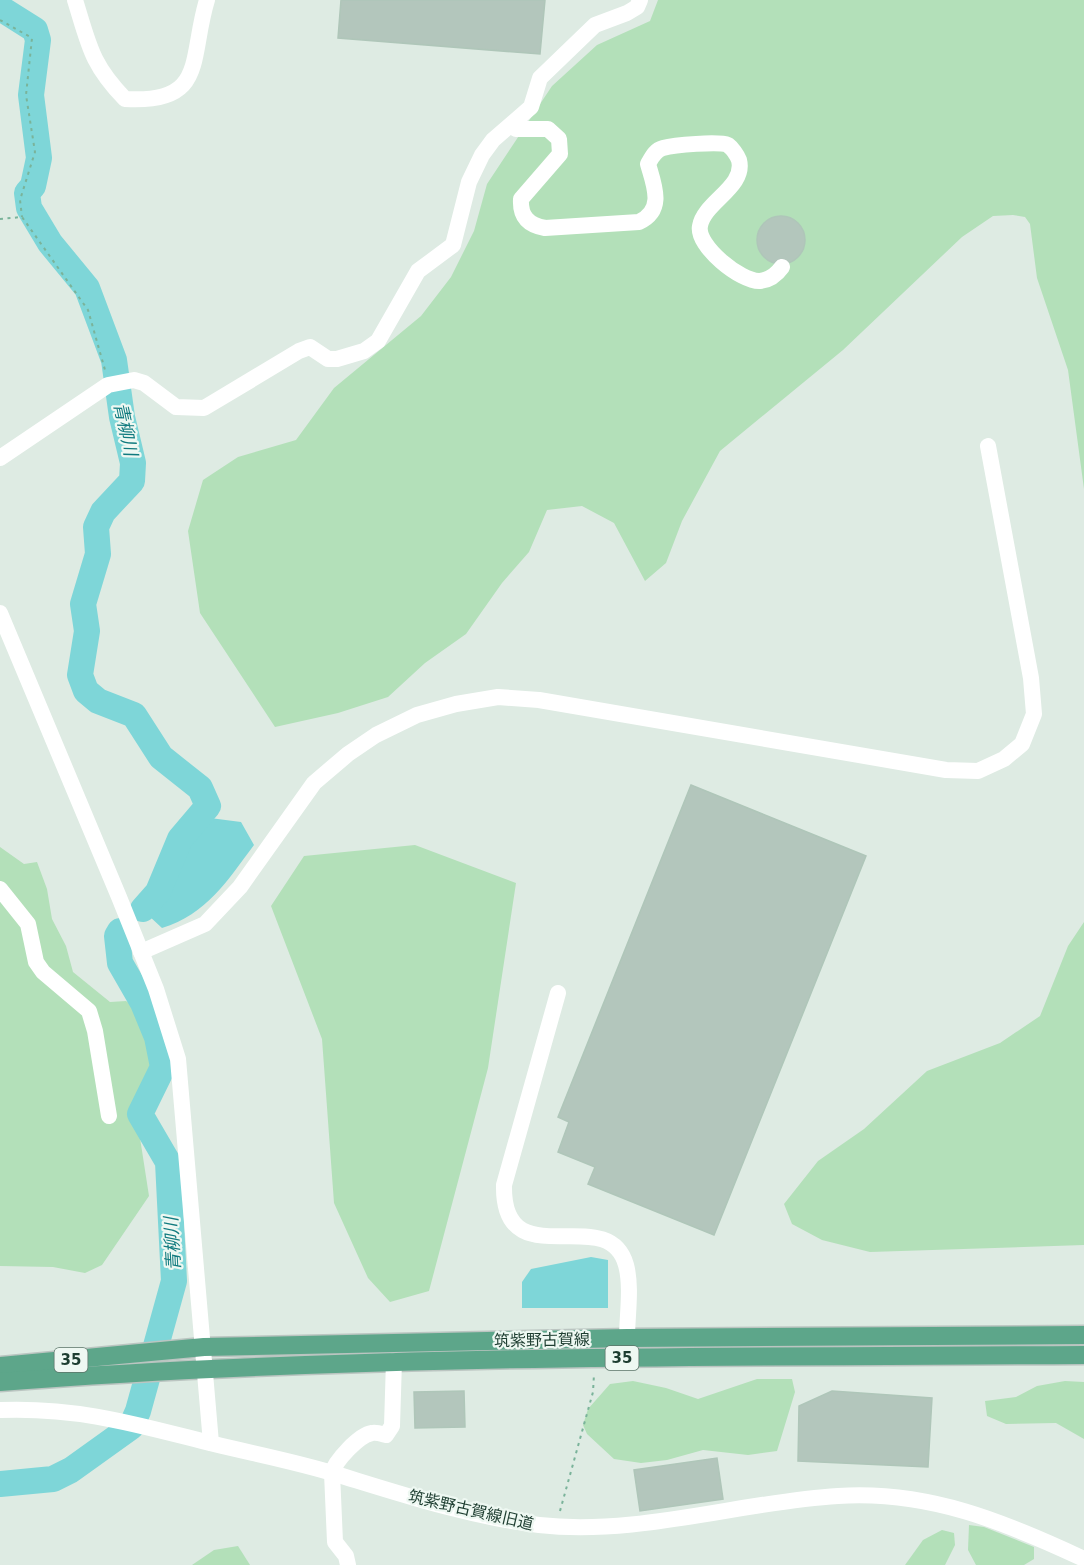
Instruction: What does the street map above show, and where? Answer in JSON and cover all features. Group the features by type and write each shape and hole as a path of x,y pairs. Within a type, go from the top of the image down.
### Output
{"main road":[{"name":"筑紫野古賀線","path":"0,1382 140,1362 164,1351 204,1347 627,1338 1084,1335"},
{"name":"筑紫野古賀線","path":"0,1366 140,1362 160,1370 394,1361 1084,1355"}],"street":[{"path":"75,0 87,42 103,77 125,99 152,101 180,91 196,63 199,27 207,0"},
{"path":"0,458 115,383 144,383 176,407 204,408 250,378 310,347 328,358 337,359 364,351 378,341 418,271 453,245 469,182 493,140 531,107 540,78 595,25 637,7 640,0"},
{"path":"511,125 516,129 548,129 559,139 560,154 521,199 520,208 524,217 535,226 545,228 639,222 645,219 656,206 656,193 648,164 653,154 662,148 719,143 728,146 735,153 739,168 735,179 703,217 699,227 700,237 706,248 746,279 758,281 768,279 782,267"},
{"path":"141,952 205,924 240,887 314,783 348,754 376,735 417,715 456,704 498,698 539,700 946,770 978,771 1004,759 1022,744 1034,714 1031,678 987,446"},
{"path":"0,613 141,952 178,1059 211,1443"},
{"path":"0,889 28,924 36,962 43,972 89,1011 95,1031 109,1116"},
{"path":"558,993 504,1185 503,1202 509,1218 523,1232 539,1237 590,1236 607,1242 621,1253 626,1266 628,1282 627,1338"},
{"path":"348,1565 346,1556 335,1542 332,1473 334,1462 371,1433 386,1435 392,1426 394,1361"},
{"name":"筑紫野古賀線旧道","path":"0,1410 70,1411 121,1420 332,1473 418,1499 501,1519 556,1526 637,1524 786,1502 839,1496 870,1496 962,1508 1024,1531 1084,1559"}],"path":[{"path":"0,20 32,38 26,95 35,152 20,200 22,217 88,310 115,383"},
{"path":"0,219 22,217"},
{"path":"556,1526 593,1392 594,1358"}],"green space":[{"path":"658,0 1084,0 1084,489 1068,370 1037,278 1030,224 1025,217 993,216 962,237 843,350 720,451 682,521 666,563 645,581 614,523 582,506 547,510 529,552 502,583 466,634 425,663 388,697 338,713 275,727 200,613 188,531 203,480 238,457 296,440 334,388 421,316 451,277 474,231 487,184 552,86 597,45 650,21"},
{"path":"415,845 516,883 488,1068 429,1291 390,1302 368,1278 334,1203 322,1039 271,906 304,856"},
{"path":"0,847 24,864 37,862 47,889 52,919 66,946 73,972 110,1002 126,1001 147,1017 160,1064 144,1091 138,1125 149,1196 102,1265 85,1273 53,1267 0,1266"},
{"path":"1084,922 1084,1245 870,1252 822,1240 792,1224 784,1204 818,1161 864,1129 927,1071 1000,1043 1040,1016 1068,946"},
{"path":"757,1379 792,1379 795,1392 777,1451 748,1455 703,1450 667,1460 641,1463 614,1459 587,1434 583,1425 588,1409 610,1384 633,1381 666,1388 698,1399"},
{"path":"1065,1381 1084,1382 1084,1439 1056,1423 1006,1424 987,1416 985,1401 1016,1397 1037,1386"},
{"path":"969,1525 984,1527 1034,1547 1034,1559 1024,1565 976,1565 968,1550"},
{"path":"942,1530 954,1533 955,1545 945,1565 905,1565 923,1540"},
{"path":"238,1546 250,1565 192,1565 214,1550"}],"water":[{"path":"210,818 241,822 254,845 215,895 204,905 178,922 162,928 148,915 166,895 190,839"},
{"path":"591,1257 608,1260 608,1308 522,1308 522,1282 531,1269"}],"building":[{"path":"341,0 545,0 540,54 338,38"},
{"path":"781,216 798,223 805,240 798,257 781,264 764,257 757,240 764,223"},
{"path":"691,785 866,856 714,1235 588,1184 595,1167 558,1152 569,1122 558,1117"},
{"path":"464,1391 465,1427 415,1428 414,1392"},
{"path":"832,1391 932,1398 928,1467 798,1461 799,1406"},
{"path":"717,1458 723,1499 640,1511 634,1470"}],"waterway":[{"name":"青柳川","path":"0,8 35,30 38,40 31,95 39,158 33,186 27,193 29,208 50,243 87,288 114,360 122,417 133,463 132,481 103,512 96,527 98,554 83,604 87,631 80,675 86,691 98,701 134,715 161,757 200,788 208,806 180,839 158,892 143,909"},
{"name":"青柳川","path":"0,1484 53,1479 71,1470 131,1427 138,1411 174,1281 168,1162 140,1114 163,1067 157,1037 143,1003 120,963 117,936 120,931"}]}
